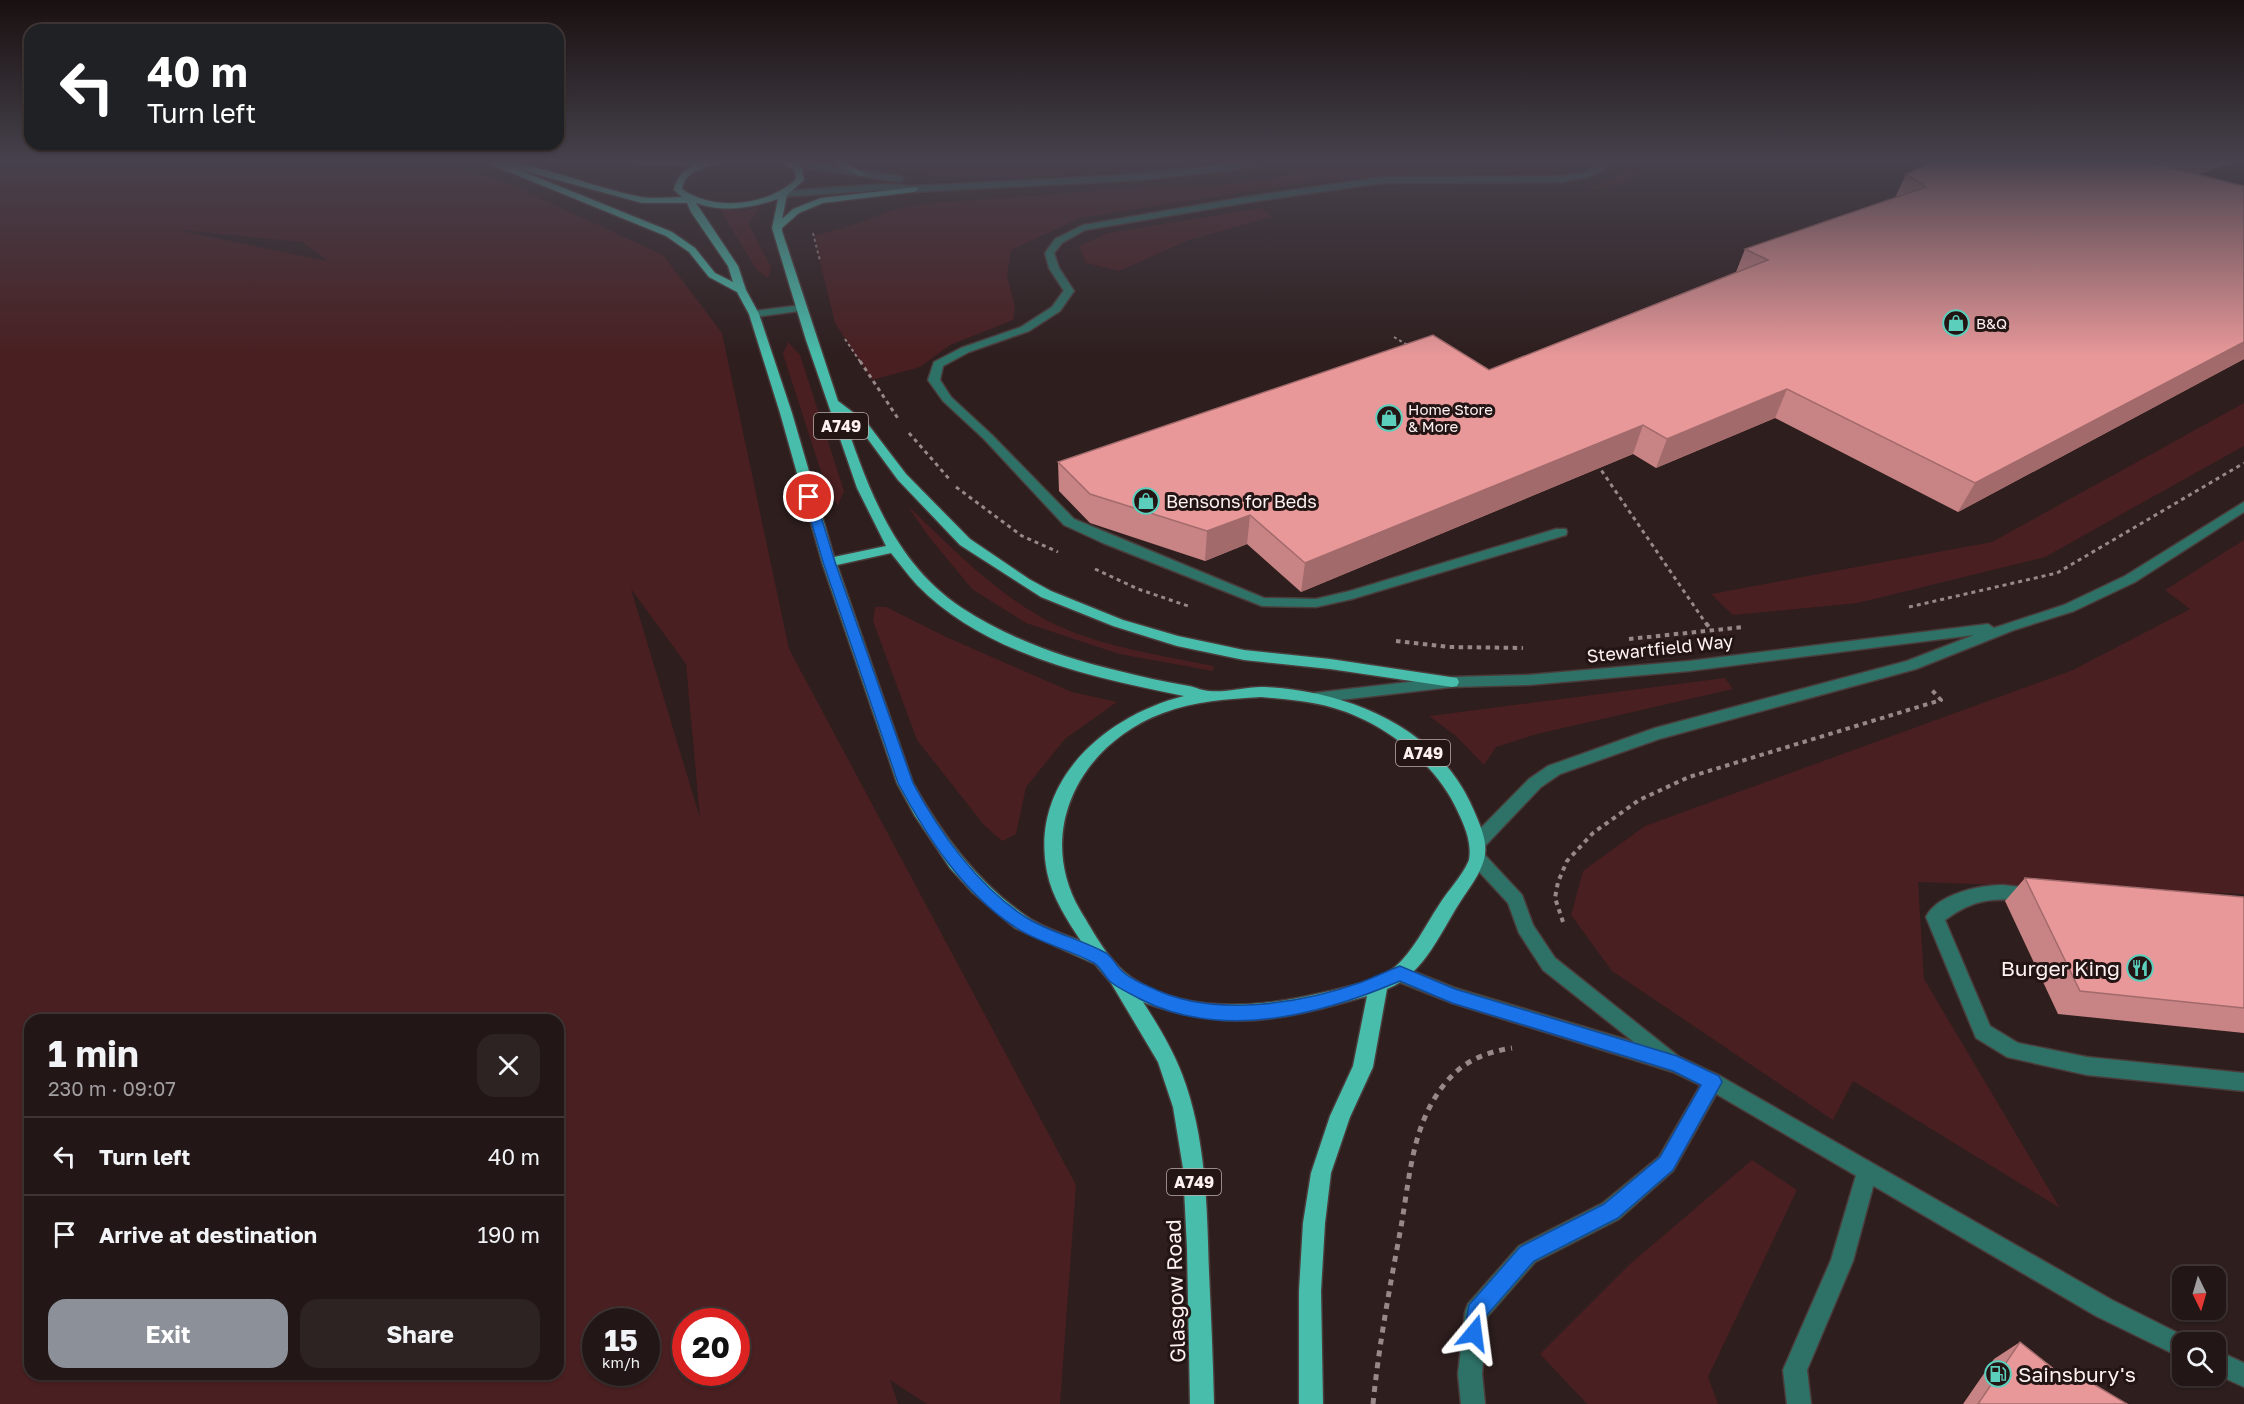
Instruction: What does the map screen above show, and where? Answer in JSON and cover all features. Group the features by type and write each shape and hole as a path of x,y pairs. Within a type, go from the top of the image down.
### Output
{"main road":[{"path":"648,226 669,234 692,250 712,275 741,290"},
{"name":"A749","path":"705,226 733,266 741,290 754,314 786,413 829,562 905,783 939,840 978,887 1021,923 1102,959"},
{"name":"A749","path":"777,228 868,500 894,548 950,605 1003,637 1070,664 1105,675 1205,695 1261,692 1314,698 1353,709 1393,730 1436,764 1461,798 1478,851 1422,946 1400,974 1379,984 1331,999 1252,1014 1213,1012 1178,1006 1148,995 1117,977 1102,959 1079,924 1055,871 1054,832 1057,813 1067,786 1091,753 1119,729 1142,715 1205,695"},
{"path":"834,404 863,425 902,477 965,542 1046,594 1118,623 1177,641 1244,654 1452,682"},
{"path":"829,562 894,548"},
{"name":"Glasgow Road","path":"1117,977 1150,1028 1167,1061 1178,1088 1191,1148 1196,1202 1202,1404"},
{"path":"1311,1404 1310,1291 1314,1223 1321,1173 1340,1116 1363,1067 1379,984"}],"street":[{"path":"1097,226 1083,228 1059,238 1050,251 1050,263 1069,291 1056,309 1025,329 965,350 938,364 934,380 947,399 988,437 1069,522 1262,602 1316,603 1352,595 1561,532"},
{"path":"754,314 802,308"},
{"name":"Stewartfield Way","path":"1478,851 1535,783 1554,770 1655,734 1911,665 2009,627 2069,608 2130,579 2244,506"},
{"name":"Stewartfield Way","path":"1314,698 1452,682 1594,675 2009,627"},
{"path":"1478,851 1516,900 1526,928 1549,964 1677,1064"},
{"path":"2049,895 1992,891 1960,898 1935,917 1983,1032 2014,1051 2087,1066 2244,1082"},
{"path":"1400,974 1452,995 1677,1064 1713,1082 2104,1308 2172,1342"},
{"path":"1473,1404 1470,1374 1476,1312 1527,1254 1611,1211 1666,1164 1713,1082"},
{"path":"1799,1404 1795,1370 1842,1261 1867,1172"},
{"path":"2226,1366 2244,1374"}],"path":[{"path":"1394,337 1415,350"},
{"path":"1593,458 1711,630"},
{"path":"1901,609 2057,573 2244,463"}],"shaded area":[{"path":"0,226 599,226 663,255 722,333 789,649 1076,1185 1060,1404 927,1404 890,1380 898,1404 0,1404","holes":["172,229 302,242 328,261","631,589 686,664 700,818"]},
{"path":"730,226 749,226 771,267 768,278 757,270"},
{"path":"850,226 1064,226 1011,250 1007,275 1015,308 1013,320 950,345 920,367 872,380 835,323 814,236"},
{"path":"1154,226 1241,226 1189,240 1119,271 1086,263 1079,246 1108,233"},
{"path":"788,342 800,355 844,491 838,505 826,487 783,354"},
{"path":"2244,403 2244,446 2045,557 1858,603 1733,615 1711,594 1992,542"},
{"path":"907,505 986,579 1039,616 1058,626 1102,642 1214,666 1213,671 1119,654 1026,623 972,589 929,537"},
{"path":"2244,540 2244,894 1918,882 1924,979 2060,1208 1853,1081 1833,1120 1612,971 1571,915 1583,871 1645,826 2073,670 2190,609 2165,590"},
{"path":"875,607 886,607 944,636 1072,692 1117,702 1065,739 1026,787 1016,834 1002,841 984,825 917,740 873,621"},
{"path":"1725,678 1733,689 1537,734 1496,747 1484,765 1456,736 1429,716"},
{"path":"1752,1160 1797,1190 1708,1377 1718,1404 1587,1404 1540,1354 1630,1264"}],"building":[{"name":"B&Q","path":"1814,226 2244,226 2244,342 1975,483 1787,389 1667,439 1643,425 1305,563 1250,515 1207,531 1090,494 1058,462 1433,335 1489,370 1768,260 1745,249"},
{"name":"Burger King","path":"2025,878 2244,897 2244,1008 2080,991"},
{"path":"2020,1342 2070,1382 2075,1373 2127,1404 1978,1404"}],"place":[{"name":"B&Q","path":"1956,323"},
{"name":"Home Store & More","path":"1389,418"},
{"name":"Bensons for Beds","path":"1146,501"},
{"name":"Burger King","path":"2140,968"},
{"name":"Sainsbury's","path":"1998,1374"}],"route":[{"path":"809,497 905,783 921,812 956,863 978,887 1021,923 1102,959 1117,977 1148,995 1178,1006 1213,1012 1252,1014 1331,999 1379,984 1400,974 1452,995 1527,1020 1677,1064 1713,1082 1666,1164 1611,1211 1527,1254 1476,1312 1474,1333"}]}
